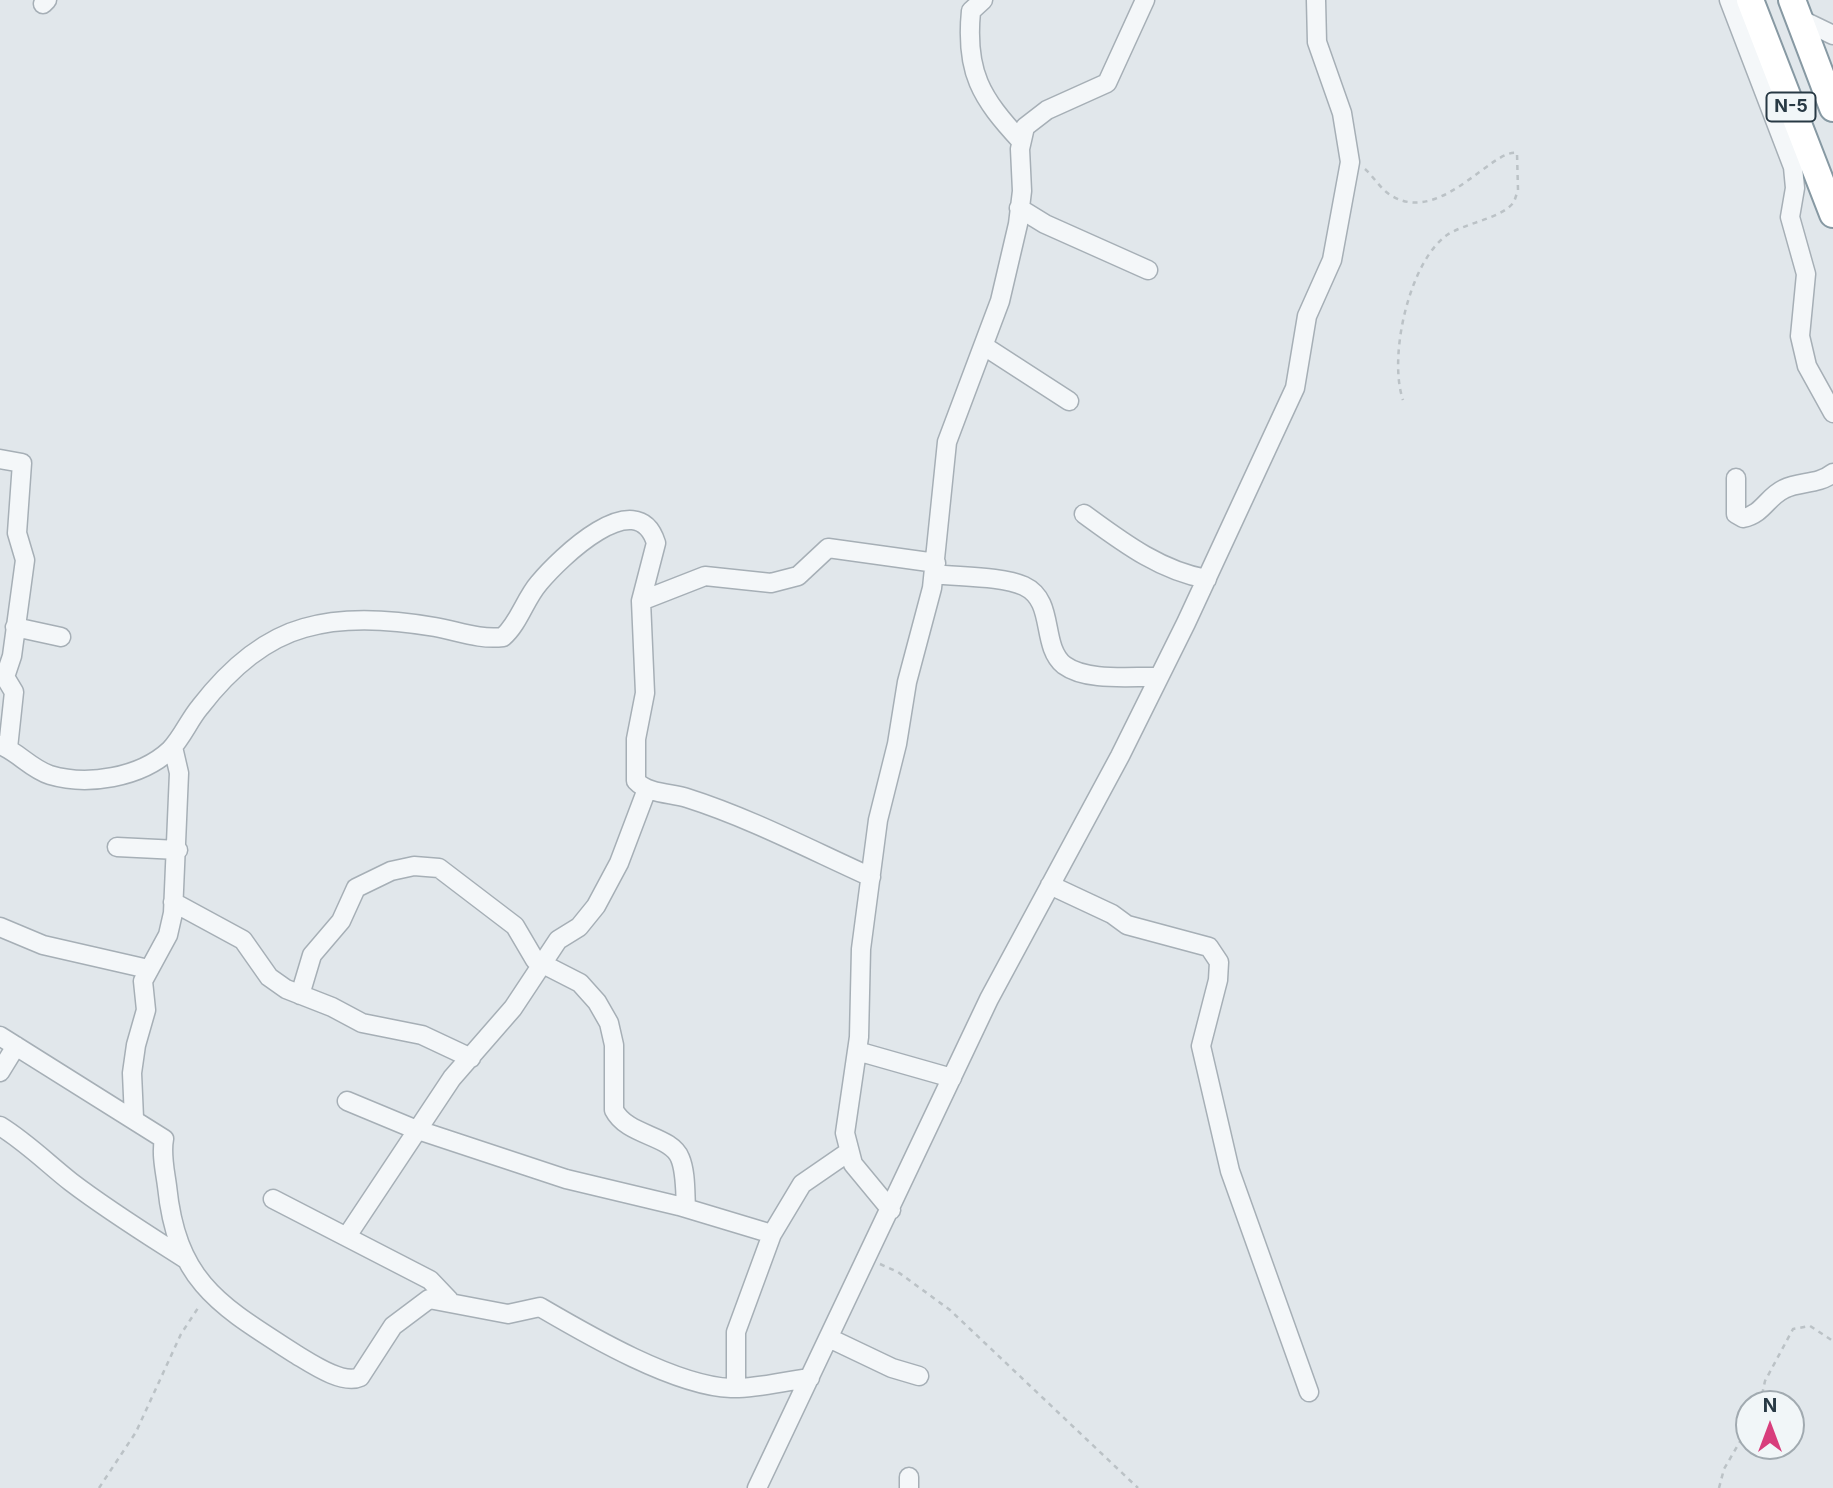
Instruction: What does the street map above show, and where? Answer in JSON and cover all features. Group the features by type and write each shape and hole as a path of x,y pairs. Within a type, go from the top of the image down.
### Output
{"highway":[{"name":"N-5","path":"1750,0 1833,214"},
{"name":"N-5","path":"1796,10 1833,107"}],"street":[{"path":"983,0 971,11 970,23 977,81 985,100 1021,141"},
{"path":"891,1210 848,1153 845,1133 857,1051 861,949 882,796 897,744 907,682 935,568 947,442 1000,302 1020,208 1021,141 1031,120 1107,83 1145,0"},
{"path":"757,1488 868,1259 989,999 1159,677 1295,388 1307,316 1332,260 1350,162 1342,113 1317,42 1316,0"},
{"path":"1728,0 1793,167 1795,188 1790,217 1806,274 1800,336 1807,366 1833,413"},
{"path":"1796,10 1833,35"},
{"path":"1020,208 1045,224 1147,270"},
{"path":"984,346 1069,401"},
{"path":"0,459 22,463 17,533 25,560 12,656 5,677 14,692 4,747 47,775 87,780 135,770 173,747 200,706 247,658 274,638 304,627 334,622 412,624 477,637 503,636 540,581 595,533 620,520 642,522 653,534 656,543 641,601 645,693 634,766 636,781 647,789 686,797 871,877"},
{"path":"1736,478 1736,514 1743,518 1759,513 1772,496 1787,487 1819,481 1833,473"},
{"path":"1084,514 1142,554 1182,573 1207,579"},
{"path":"641,601 705,576 771,583 798,576 828,548 1023,586 1041,602 1058,656 1064,664 1075,670 1107,675 1159,677"},
{"path":"15,627 61,637"},
{"path":"134,1118 132,1073 135,1045 146,1010 143,981 170,930 173,902 178,850 179,772 173,747"},
{"path":"347,1236 452,1079 513,1009 558,940 579,927 596,906 619,863 647,789"},
{"path":"117,846 178,850"},
{"path":"300,995 312,955 341,920 356,888 377,876 414,866 439,868 453,876 515,926 526,949 543,964 580,983 605,1016 615,1055 614,1110 629,1126 677,1151 682,1163 686,1208"},
{"path":"1050,885 1112,914 1127,925 1209,947 1216,955 1219,980 1201,1046 1230,1171 1309,1392"},
{"path":"173,902 243,940 269,977 300,995 332,1007 362,1023 422,1035 471,1058"},
{"path":"0,927 43,945 148,969"},
{"path":"0,1036 164,1139 170,1219 188,1260 210,1294 223,1308 313,1364 353,1380 360,1377 393,1326 415,1306 429,1299 449,1300 471,1308 508,1314 540,1307 580,1330 680,1377 716,1387 736,1388 810,1378"},
{"path":"0,1072 16,1046"},
{"path":"857,1051 952,1078"},
{"path":"347,1101 420,1130 566,1179 686,1208 772,1234"},
{"path":"0,1126 23,1140 37,1155 106,1209 188,1260"},
{"path":"736,1388 736,1332 772,1234 802,1184 824,1166 848,1153"},
{"path":"273,1199 430,1280 449,1300"},
{"path":"830,1338 892,1368 919,1376"}],"path":[{"path":"1350,162 1363,167 1389,195 1410,201 1424,201 1464,184 1506,154 1517,153 1518,190 1514,202 1493,216 1467,222 1436,244 1410,295 1397,365 1403,400"},
{"path":"868,1259 898,1272 950,1310 1138,1488"},
{"path":"99,1488 136,1432 194,1311 210,1294"},
{"path":"1763,1390 1765,1381 1793,1329 1810,1326 1833,1341"},
{"path":"1719,1488 1724,1469 1735,1450"}]}
